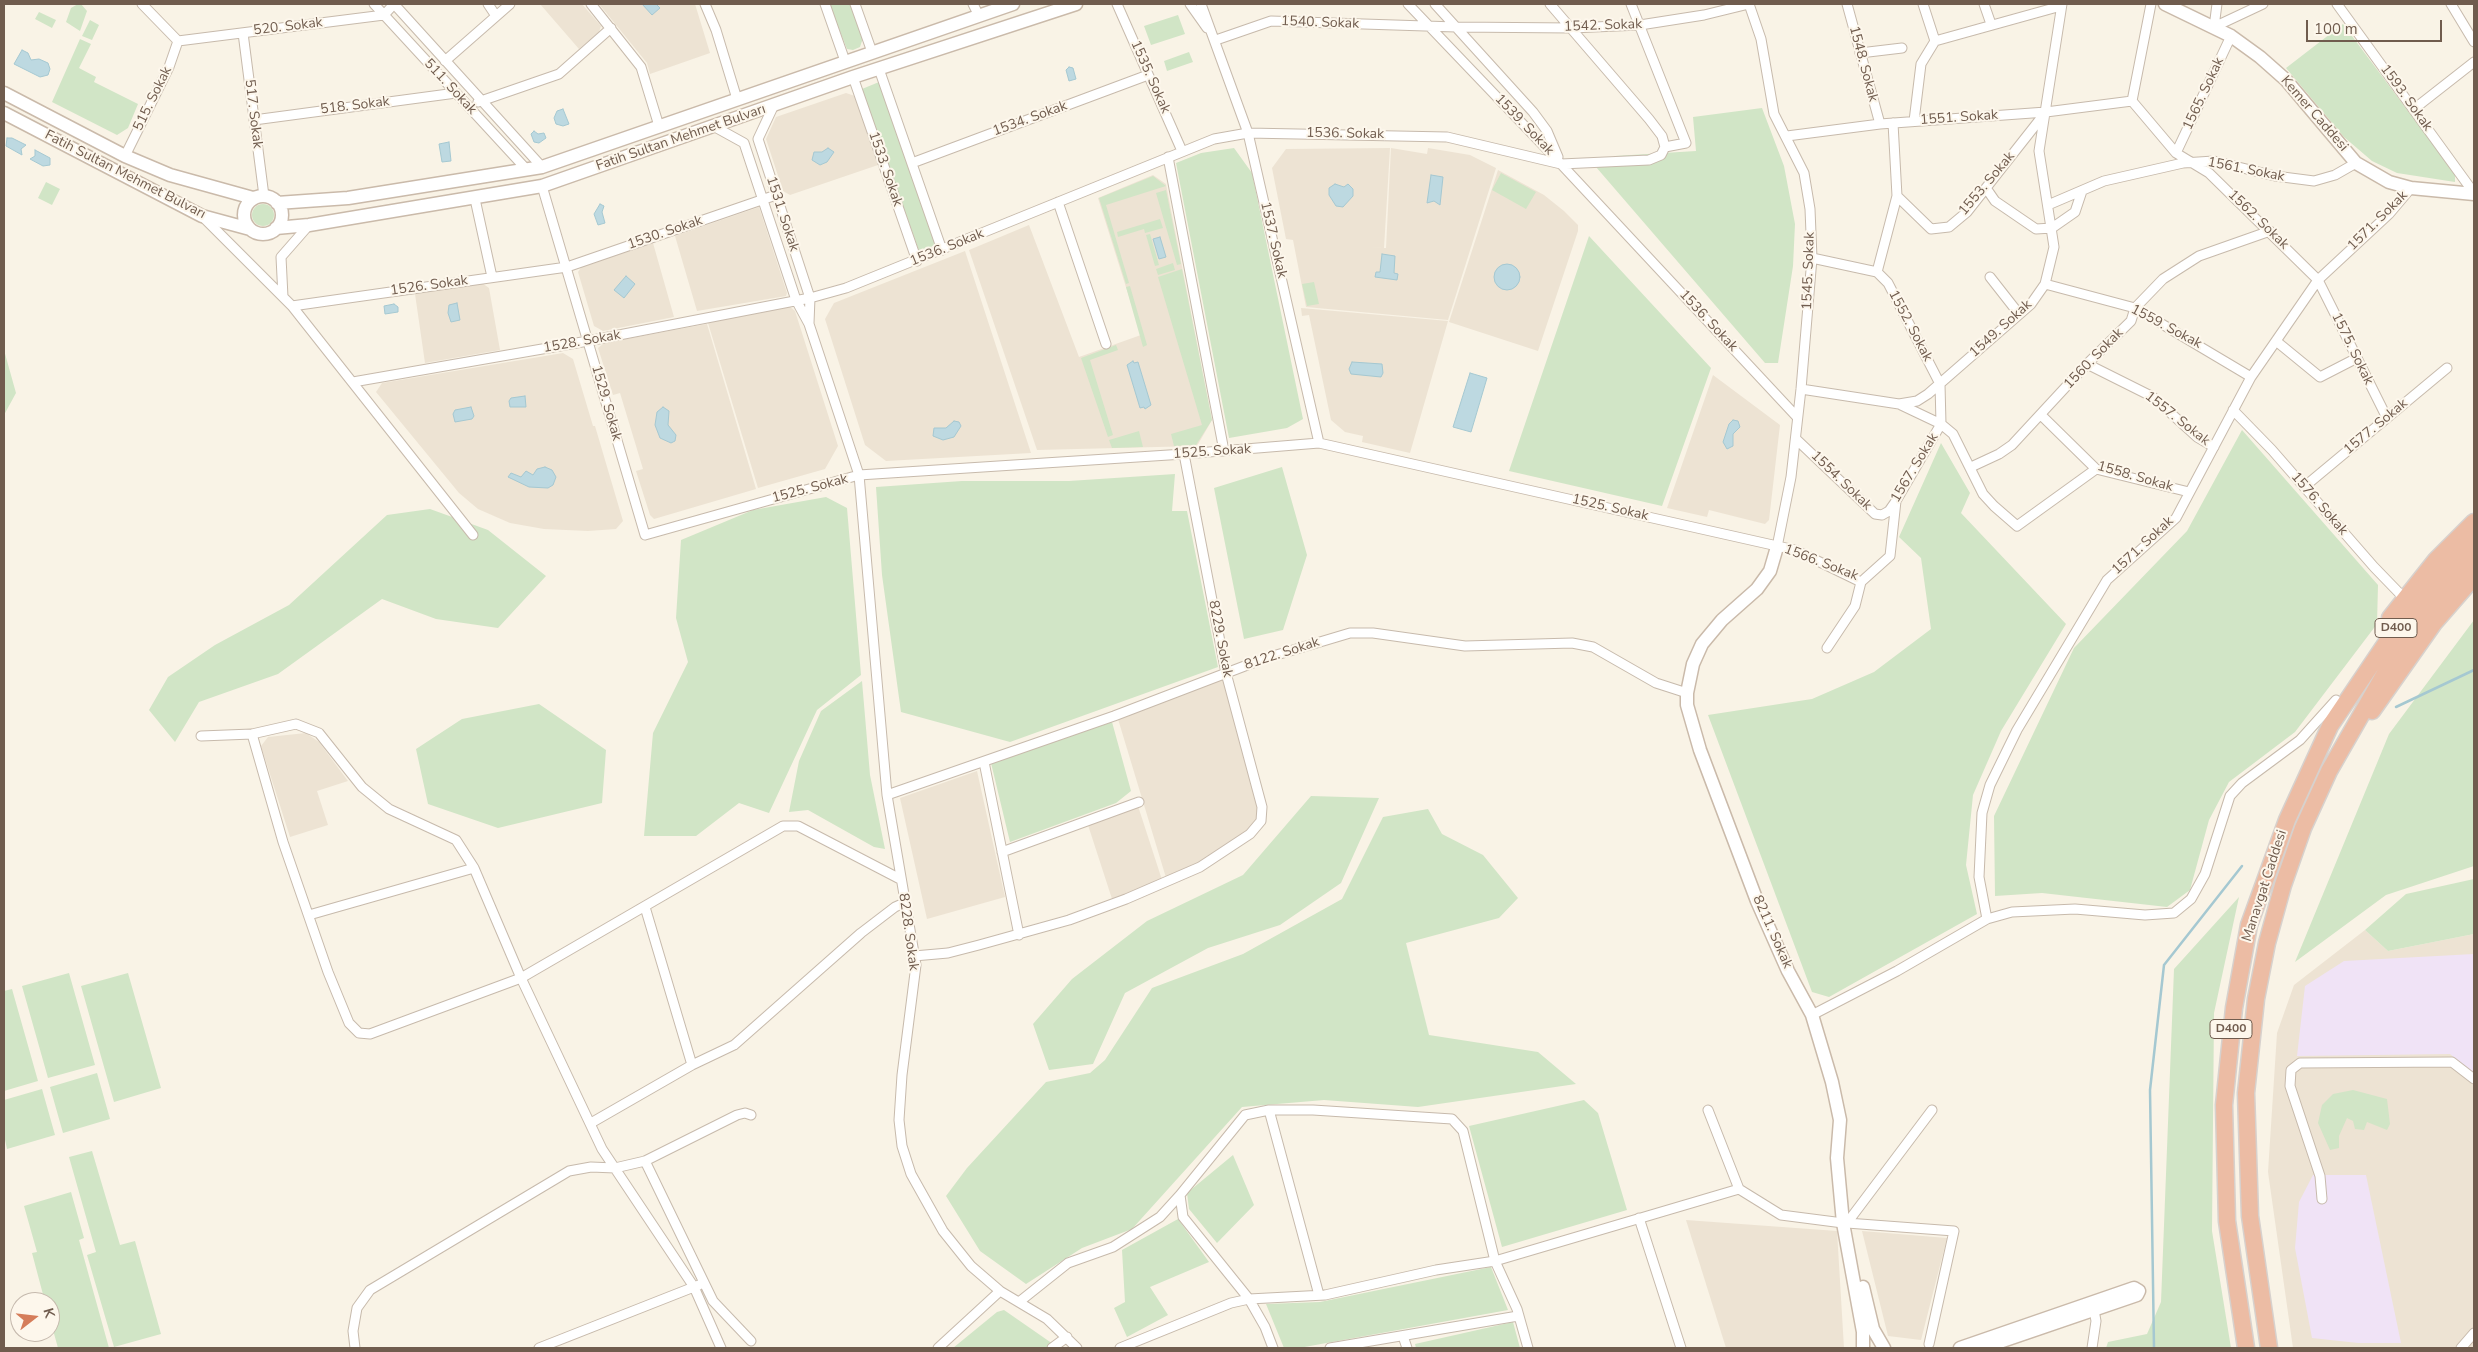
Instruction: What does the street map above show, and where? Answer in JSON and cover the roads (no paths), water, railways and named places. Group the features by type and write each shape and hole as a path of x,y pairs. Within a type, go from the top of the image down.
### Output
{"highway":[{"path":"2330,726 2336,700 2404,598 2436,560 2474,522"},
{"name":"Manavgat Caddesi","path":"2246,1348 2227,1221 2224,1105 2234,1008 2249,925 2286,820 2330,726 2405,615 2454,559 2474,540"},
{"name":"Manavgat Caddesi","path":"2270,1347 2250,1216 2246,1093 2250,1037 2267,943 2283,885 2303,828 2329,771 2408,633 2463,567 2474,557"},
{"path":"2349,734 2378,705 2434,623 2474,577"}],"main road":[{"name":"Fatih Sultan Mehmet Bulvarı","path":"4,93 125,156 170,175 277,202 348,198 542,167 1013,4"},
{"name":"Fatih Sultan Mehmet Bulvarı","path":"4,113 202,216 263,234 276,228 310,225 349,217 475,199 542,186 879,69 1076,4"},
{"name":"Kemer Caddesi","path":"2165,4 2231,36 2286,80 2356,163 2390,182 2411,188 2474,194"},
{"path":"250,229 244,219 244,213 258,197"},
{"path":"276,228 281,213 277,202"},
{"name":"8211. Sokak","path":"1777,547 1770,570 1757,589 1722,620 1702,644 1692,664 1687,693 1687,706 1700,750 1757,901 1788,971 1812,1015 1832,1082 1840,1120 1837,1158 1841,1197 1864,1332 1863,1348"},
{"path":"1846,1223 1873,1329 1884,1348"},
{"path":"1960,1348 2134,1288 2139,1291 2137,1295 1982,1348"}],"street":[{"path":"142,4 178,41"},
{"name":"511. Sokak","path":"374,4 527,170"},
{"path":"384,15 394,4"},
{"name":"511. Sokak","path":"394,4 542,167"},
{"path":"488,4 496,16"},
{"path":"445,61 510,4"},
{"path":"591,4 641,67 659,126"},
{"path":"705,4 716,30 737,99"},
{"path":"825,4 845,61"},
{"path":"855,4 872,52"},
{"path":"973,4 979,16"},
{"name":"1535. Sokak","path":"1117,4 1182,151"},
{"name":"1537. Sokak","path":"1190,4 1216,40"},
{"name":"1537. Sokak","path":"1201,4 1216,40 1248,133 1318,443"},
{"name":"1539. Sokak","path":"1408,4 1561,164"},
{"name":"1539. Sokak","path":"1435,4 1533,112 1547,131 1561,164"},
{"path":"1550,4 1658,130 1665,147"},
{"path":"1561,164 1649,160 1660,155 1665,147 1686,143 1632,4"},
{"name":"1542. Sokak","path":"1456,27 1572,28 1640,26 1704,15 1749,4"},
{"name":"1545. Sokak","path":"1749,4 1761,39 1774,114 1787,136 1804,173 1810,209 1812,258 1801,389 1791,477 1777,547"},
{"name":"1548. Sokak","path":"1847,4 1880,124"},
{"path":"1923,4 1935,41"},
{"path":"1984,4 1991,24"},
{"path":"2132,101 2152,4"},
{"path":"2214,27 2217,4"},
{"path":"2214,27 2263,4"},
{"name":"1593. Sokak","path":"2337,4 2474,194"},
{"path":"2452,4 2474,42"},
{"path":"1914,121 1921,64 1935,41 2061,5"},
{"name":"1549. Sokak","path":"1801,389 1899,404 1917,401 1940,384 2020,314 2031,304 2046,284 2054,248 2039,151 2061,5"},
{"name":"520. Sokak","path":"178,41 384,15"},
{"name":"1540. Sokak","path":"1216,40 1271,22 1456,27"},
{"path":"468,106 559,74 611,28"},
{"name":"517. Sokak","path":"243,33 254,120 258,197"},
{"name":"1565. Sokak","path":"2176,153 2231,36"},
{"name":"515. Sokak","path":"125,156 169,67 178,41"},
{"path":"1860,53 1902,48"},
{"path":"2414,109 2474,62"},
{"name":"1533. Sokak","path":"879,69 942,250"},
{"name":"1534. Sokak","path":"912,163 1148,75"},
{"name":"1533. Sokak","path":"854,78 917,261"},
{"name":"518. Sokak","path":"254,120 456,93"},
{"name":"1551. Sokak","path":"1787,136 1880,124 2046,112 2132,101"},
{"name":"1562. Sokak","path":"2132,101 2176,153 2209,173 2318,280"},
{"name":"1531. Sokak","path":"773,106 758,139 810,298 810,324"},
{"name":"1553. Sokak","path":"1897,196 1931,228 1949,227 1967,212 2046,112"},
{"path":"1812,258 1877,272 1897,196 1893,123"},
{"name":"1531. Sokak","path":"715,127 744,143 796,300 810,324 858,476"},
{"name":"1536. Sokak","path":"810,298 846,288 917,261 1214,139 1248,133 1447,136 1561,164 1797,417"},
{"path":"1168,157 1224,451"},
{"name":"1561. Sokak","path":"2048,205 2104,180 2191,162 2214,161 2275,176 2314,181 2335,175 2356,163"},
{"name":"1529. Sokak","path":"542,186 644,535"},
{"path":"1986,188 1995,201 2036,229 2052,228 2075,212 2082,190"},
{"name":"1571. Sokak","path":"1987,919 1980,877 1979,839 1982,812 1990,785 2017,730 2107,580 2176,518 2251,377 2318,280 2389,214 2411,188"},
{"name":"1530. Sokak","path":"567,267 776,195"},
{"path":"475,199 492,277"},
{"path":"1058,202 1106,344"},
{"path":"202,216 292,306 473,535"},
{"path":"283,297 281,257 310,225"},
{"name":"1560. Sokak","path":"1971,467 1999,454 2012,445 2087,364 2131,321 2135,308 2163,279 2199,256 2270,231"},
{"name":"1526. Sokak","path":"292,306 567,267"},
{"name":"1552. Sokak","path":"1877,272 1888,282 1940,384"},
{"path":"1990,277 2020,314"},
{"name":"1575. Sokak","path":"2318,280 2387,418"},
{"name":"1559. Sokak","path":"2046,284 2135,308 2251,377"},
{"name":"1528. Sokak","path":"353,382 588,341 810,298"},
{"path":"2276,341 2320,377 2357,358"},
{"name":"1557. Sokak","path":"2087,364 2153,397 2197,437 2214,447"},
{"name":"1577. Sokak","path":"2304,487 2447,368"},
{"path":"1940,384 1941,424"},
{"path":"1899,404 1920,412 1941,424 1953,434 1983,494 2017,526 2096,469"},
{"name":"1576. Sokak","path":"2233,410 2404,598"},
{"name":"1558. Sokak","path":"2041,415 2096,469 2189,492"},
{"name":"1567. Sokak","path":"1888,511 1896,501 1941,424"},
{"name":"1554. Sokak","path":"1796,439 1875,514 1882,515 1888,511"},
{"name":"1525. Sokak","path":"644,535 858,476 1318,443 1777,547"},
{"name":"8229. Sokak","path":"1019,934 1068,920 1165,884 1200,867 1228,850 1250,834 1261,821 1262,807 1226,673 1184,454"},
{"name":"8228. Sokak","path":"858,476 887,795 916,965 902,1075 899,1120 902,1146 911,1174 942,1230 971,1266 1000,1292 1047,1319 1077,1348"},
{"name":"1566. Sokak","path":"1777,547 1795,550 1861,582 1890,556 1896,501"},
{"path":"1827,648 1855,606 1861,582"},
{"name":"8122. Sokak","path":"887,795 1114,716 1226,673 1350,632 1373,633 1465,646 1572,643 1593,647 1656,683 1687,693"},
{"path":"1812,1015 1896,971 1987,919 2012,912 2075,909 2145,915 2174,913 2191,899 2205,874 2230,796 2242,783 2300,740 2336,700"},
{"path":"201,736 252,734 296,724 319,733 362,787 389,809 456,840 474,868 521,978 602,1149 694,1287 721,1348"},
{"path":"252,734 283,842 340,1002 349,1023 359,1033 370,1034 521,978 783,826 798,826 900,879"},
{"path":"914,956 948,953 1019,934 984,762"},
{"path":"1002,852 1139,802"},
{"path":"309,915 474,868"},
{"path":"591,1123 692,1065 734,1045 861,932 904,903"},
{"path":"645,907 692,1065"},
{"path":"2322,1199 2320,1176 2290,1086 2291,1070 2300,1063 2452,1062 2474,1079"},
{"path":"1269,1110 1319,1295"},
{"path":"1019,1302 1068,1263 1113,1247 1160,1217 1245,1115 1269,1110 1313,1110 1452,1119 1463,1131 1495,1261 1518,1316 1528,1348"},
{"path":"1708,1110 1738,1189 1781,1215 1846,1223 1954,1231 1929,1344"},
{"path":"1846,1223 1932,1110"},
{"path":"355,1348 353,1331 357,1308 370,1290 568,1171 591,1167 615,1168 645,1161 737,1114 751,1115"},
{"path":"645,1161 712,1300 752,1341"},
{"path":"1120,1348 1231,1303 1249,1299 1319,1295 1436,1270 1495,1261 1738,1189"},
{"path":"1180,1195 1183,1217 1249,1299 1265,1326 1273,1348"},
{"path":"1639,1218 1680,1348"},
{"path":"539,1348 703,1283"},
{"path":"938,1348 1000,1292"},
{"path":"2092,1348 2096,1329 2094,1310"},
{"path":"1330,1348 1518,1316"},
{"path":"2460,1348 2474,1333"},
{"path":"1402,1336 1407,1348"},
{"path":"1052,1348 1067,1337"}],"water":[{"path":"642,4 656,4 660,8 652,15"},
{"path":"22,50 28,53 31,60 39,59 48,63 50,69 48,75 40,77 14,64"},
{"path":"1069,67 1073,68 1076,79 1069,81 1066,70"},
{"path":"563,109 569,124 563,126 556,124 554,118 557,111"},
{"path":"534,131 538,134 544,133 546,138 539,143 534,142 531,134"},
{"path":"7,138 12,138 26,145 21,149 22,155 6,146"},
{"path":"449,142 451,161 442,162 439,144"},
{"path":"828,148 834,152 827,162 820,165 812,160 814,152 822,152"},
{"path":"35,150 50,158 50,165 43,166 30,159 35,156"},
{"path":"1431,175 1443,177 1440,205 1434,201 1427,203"},
{"path":"1335,184 1344,187 1348,184 1353,189 1353,196 1343,207 1336,206 1329,195 1329,188"},
{"path":"600,204 604,206 602,212 605,223 598,225 594,214"},
{"path":"1160,237 1166,257 1159,259 1153,239"},
{"path":"1382,254 1395,256 1394,273 1398,274 1397,280 1375,277 1376,272 1380,272"},
{"path":"1507,264 1516,268 1520,277 1516,286 1507,290 1498,286 1494,277 1498,268"},
{"path":"626,276 635,284 624,298 614,290"},
{"path":"457,303 460,320 451,322 448,313 449,305"},
{"path":"394,304 398,307 398,312 385,314 384,306"},
{"path":"1133,361 1134,363 1138,362 1151,405 1145,409 1144,407 1140,408 1127,365"},
{"path":"1352,362 1382,364 1383,373 1381,377 1351,374 1349,369"},
{"path":"1470,373 1487,378 1471,432 1453,427"},
{"path":"525,396 526,407 510,407 509,401 511,398"},
{"path":"471,407 474,416 472,419 455,422 453,414 455,410"},
{"path":"663,407 669,411 668,425 676,435 675,441 671,443 660,438 655,425 657,412"},
{"path":"1733,420 1738,421 1740,427 1733,434 1733,446 1727,449 1723,442 1729,424"},
{"path":"954,421 959,422 961,426 954,437 943,440 933,436 934,428 946,428"},
{"path":"545,467 552,470 556,477 553,485 548,488 529,487 508,477 511,473 521,477 526,471 533,475 537,469"}],"waterway":[{"path":"2396,707 2474,670"},
{"path":"2154,1348 2150,1090 2164,965 2242,866"}]}
